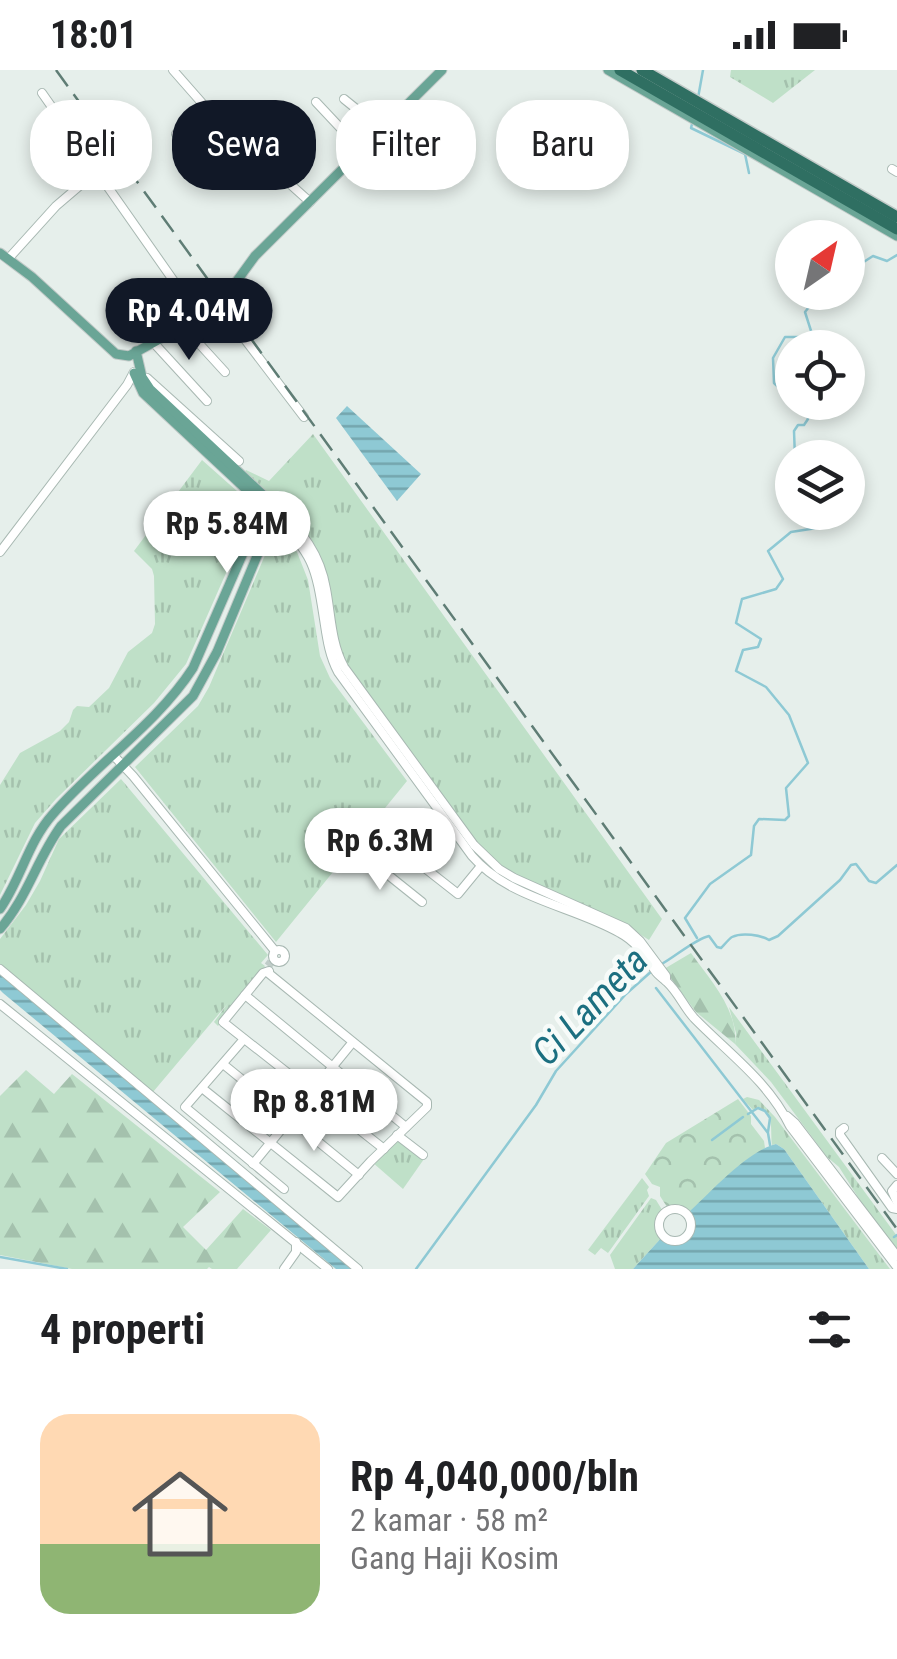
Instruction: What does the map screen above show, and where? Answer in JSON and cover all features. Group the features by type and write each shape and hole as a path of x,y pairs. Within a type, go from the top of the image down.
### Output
{"highway":[{"path":"620,70 682,95"},
{"path":"642,70 682,95 704,115 809,179"},
{"path":"652,70 662,81"},
{"path":"704,115 861,202 897,232"},
{"path":"779,168 897,214"}],"main road":[{"path":"412,100 442,70"},
{"path":"608,70 704,115 779,168 861,202"},
{"path":"652,70 682,95"},
{"path":"5,255 116,354 132,353 218,304 254,256 336,176"},
{"path":"0,929 23,898 61,826 193,696 276,512 143,393 134,372 132,353"},
{"path":"132,353 144,382 170,404 182,424"},
{"path":"0,909 41,828 181,686 204,646 265,502"},
{"path":"204,646 216,652"},
{"path":"20,872 33,878"}],"street":[{"path":"174,70 200,100"},
{"path":"42,93 47,100"},
{"path":"316,102 336,123"},
{"path":"5,255 75,190"},
{"path":"110,190 199,317"},
{"path":"297,190 310,202"},
{"path":"218,304 304,417"},
{"path":"183,326 225,372"},
{"path":"200,347 208,340"},
{"path":"152,341 206,401"},
{"path":"0,552 134,372"},
{"path":"146,378 170,404 238,461"},
{"path":"276,512 298,526 318,561 341,670 481,866 512,886 589,915"},
{"path":"113,755 272,964 352,1043 428,1105 338,1197 202,1088"},
{"path":"450,818 499,869 630,935 693,1017 742,1062 799,1127 897,1256"},
{"path":"422,902 362,854 379,832 458,894 481,866"},
{"path":"272,964 222,1022 384,1149"},
{"path":"0,969 358,1269"},
{"path":"245,996 406,1127"},
{"path":"0,1004 328,1269"},
{"path":"244,1040 184,1108 284,1188"},
{"path":"254,1164 352,1043"},
{"path":"223,1064 359,1176"},
{"path":"783,1113 897,1267"},
{"path":"844,1128 840,1135 892,1208 897,1206 892,1191 897,1184"},
{"path":"397,1135 423,1155"},
{"path":"882,1158 897,1174"},
{"path":"678,1209 690,1219 690,1230 683,1239 670,1241 661,1234 658,1224 665,1212 678,1209"},
{"path":"284,1269 296,1252 296,1242"}],"green space":[{"path":"731,70 815,70 773,103 730,77"},
{"path":"313,434 662,919 649,940 501,867 477,843 347,666 315,547 288,512 244,473 246,470 269,481"},
{"path":"202,460 255,507 186,664 154,703 35,823 0,895 0,785 20,753 60,731 77,706 89,707 109,688 128,652 152,633 154,576 134,551"},
{"path":"277,527 297,552 308,580 320,656 330,678 407,781 276,942 135,767 198,706"},
{"path":"121,779 268,955 261,963 265,966 262,971 218,1026 214,1022 228,1003 153,1092 0,965 0,939 26,905 59,839"},
{"path":"691,953 727,1007 735,1044 696,1012 664,969"},
{"path":"729,1007 897,1236 897,1249 839,1167 735,1044"},
{"path":"26,1070 54,1094 72,1074 220,1192 183,1227 206,1250 243,1209 271,1230 237,1269 72,1269 0,1255 0,1096"},
{"path":"738,1099 751,1116 751,1124 765,1148 687,1214 669,1210 660,1196 660,1187 645,1174 666,1143"},
{"path":"743,1099 759,1100 775,1117 890,1269 869,1269 784,1149 772,1145 769,1118 758,1107 753,1110"},
{"path":"397,1138 424,1159 403,1189 372,1162"},
{"path":"642,1178 649,1187 649,1196 608,1253 601,1248 595,1255 588,1250"},
{"path":"651,1198 664,1213 658,1224 663,1236 633,1269 615,1269 610,1255"}],"water":[{"path":"347,406 421,474 397,501 336,418"},
{"path":"0,975 355,1269 336,1269 3,993"},
{"path":"776,1144 784,1149 869,1269 633,1269 663,1236 675,1242 686,1237 691,1227 687,1214 741,1164"}],"waterway":[{"path":"698,98 703,70"},
{"path":"693,120 691,128 745,154 749,173"},
{"path":"865,261 873,256 887,261 897,255"},
{"path":"807,310 811,330"},
{"path":"775,354 775,384"},
{"path":"794,440 794,431 807,420"},
{"path":"697,938 685,918 710,884 751,855 754,826 759,819 785,820 789,816 786,788 808,763 789,715 766,687 736,671 743,650 758,647 761,639 736,623 742,599 776,589 783,579 768,551 791,532 804,530"},
{"name":"Ci Lameta","path":"660,965 709,936 721,948 732,937 741,935 769,940 840,880 851,865 856,864 869,881 876,883 897,865"},
{"name":"Ci Lameta","path":"416,1269 536,1105 556,1071 653,970"},
{"path":"656,988 768,1133 770,1145"},
{"path":"748,1114 758,1108 765,1111 770,1118 768,1132"},
{"path":"712,1140 743,1117"},
{"path":"0,1257 67,1269"}],"tunnel":[{"path":"268,966 271,962"}],"railway":[{"path":"56,70 897,1229"}]}
